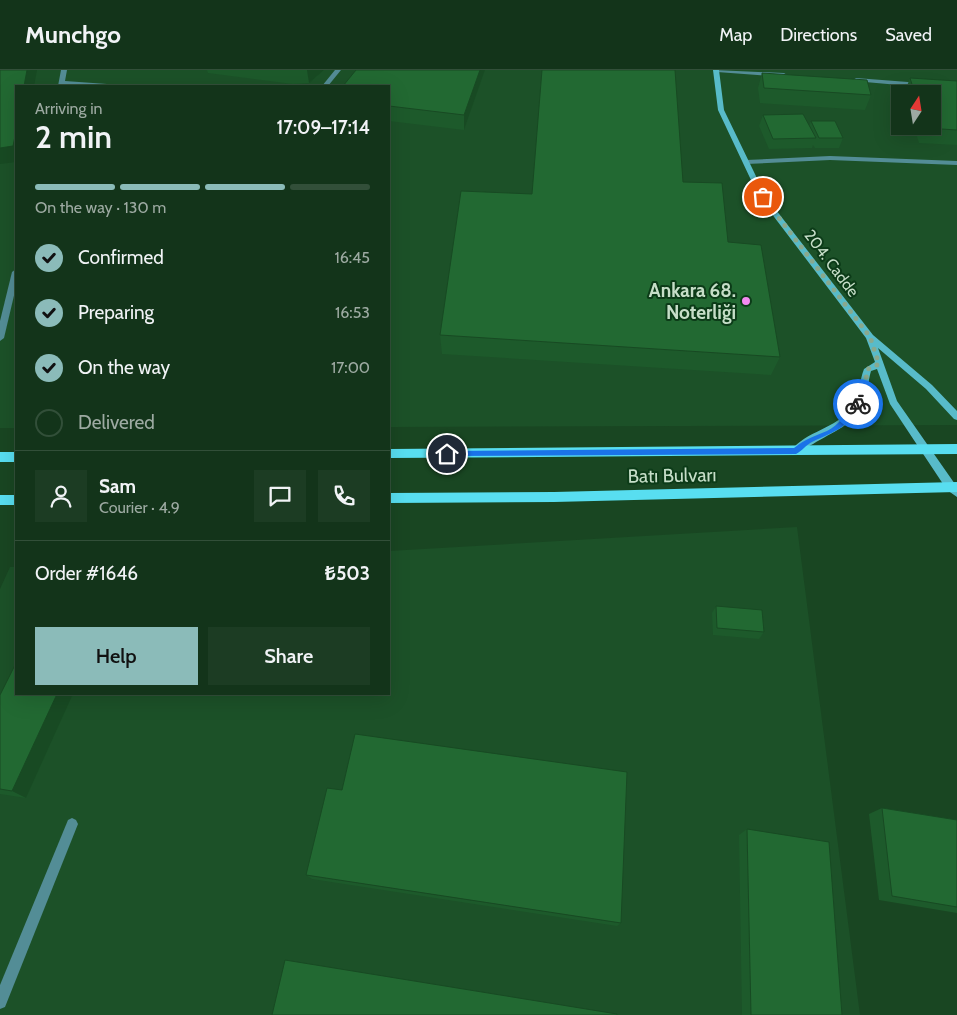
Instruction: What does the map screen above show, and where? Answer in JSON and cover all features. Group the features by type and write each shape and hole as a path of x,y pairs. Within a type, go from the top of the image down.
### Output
{"main road":[{"name":"Batı Bulvarı","path":"390,454 957,449"},
{"path":"0,457 15,457"},
{"name":"Batı Bulvarı","path":"390,498 554,497 955,489"},
{"path":"0,500 15,500"}],"street":[{"path":"62,85 64,70"},
{"path":"326,85 338,70"},
{"path":"717,70 794,76"},
{"name":"204. Cadde","path":"717,70 721,110 763,197 870,337 929,386 957,417"},
{"path":"852,80 928,85"},
{"path":"746,162 830,158 957,163"},
{"path":"0,338 15,276"},
{"name":"204. Cadde","path":"870,337 893,402 924,450 955,489"},
{"path":"796,451 808,441 830,432 850,416 861,398 868,369 879,364"},
{"path":"0,1002 72,824"}],"shaded area":[{"path":"0,70 957,70 957,425 390,427 390,85 15,85 15,428 0,428"},
{"path":"797,527 860,1015 0,1015 0,589 10,567 15,567 15,695 390,695 390,551"}],"building":[{"path":"0,70 27,70 24,85 15,85 15,136 13,146 0,148"},
{"path":"356,70 480,70 464,115 390,106 390,85 344,85"},
{"path":"542,70 675,70 683,182 722,183 728,242 761,245 780,357 440,335 461,191 532,194"},
{"path":"762,73 867,80 871,95 764,88"},
{"path":"910,78 957,81 957,130 941,129 941,85 912,85"},
{"path":"803,114 816,138 773,139 763,115"},
{"path":"811,121 835,121 843,138 819,138"},
{"path":"716,606 762,610 764,632 717,628"},
{"path":"15,665 15,695 57,695 12,791 0,789 0,695"},
{"path":"355,734 627,772 621,923 306,875 327,788 342,790"},
{"path":"882,808 957,820 957,907 892,896"},
{"path":"747,829 829,842 842,1015 751,1015"},
{"path":"285,960 617,1014 617,1015 272,1015"}],"way so far":[{"path":"763,197 870,337 879,364 868,369 858,404"}],"place":[{"name":"Ankara 68. Noterliği","path":"746,301"}],"route":[{"path":"447,454 796,451 808,441 841,425 858,404"}]}
